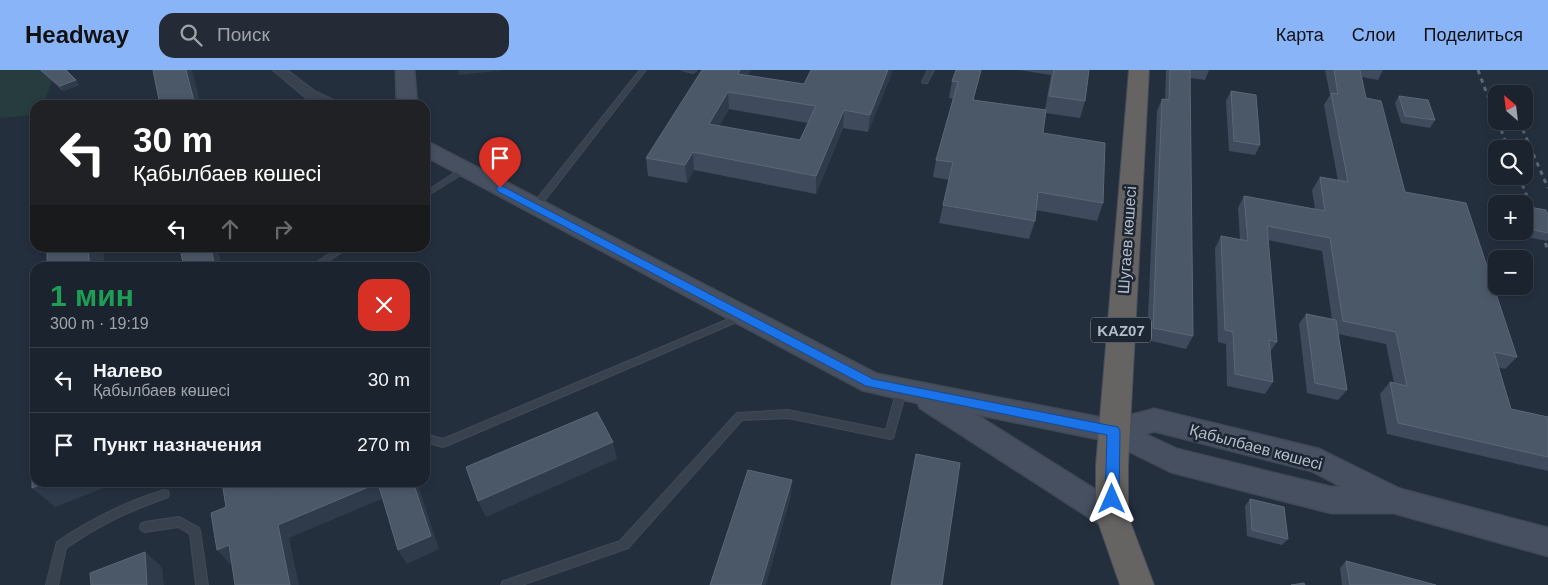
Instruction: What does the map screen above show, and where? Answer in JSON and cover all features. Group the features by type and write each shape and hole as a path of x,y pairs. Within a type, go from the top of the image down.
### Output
{"highway":[{"name":"Шугаев көшесі","path":"1137,585 1112,516 1114,431 1139,70"}],"main road":[{"path":"405,70 406,100"},
{"name":"Қабылбаев көшесі","path":"430,151 871,383 1114,431 1170,460 1312,496 1331,500 1394,500 1548,542"},
{"path":"909,391 1112,516"}],"street":[{"path":"279,70 311,95 322,100"}],"lane":[{"path":"535,207 643,70"},
{"path":"685,70 693,71"},
{"path":"925,82 931,70"},
{"path":"430,193 465,170"},
{"path":"321,262 337,252"},
{"path":"430,439 443,443 742,316"},
{"path":"507,585 624,545 740,416 788,414 890,435 909,391"},
{"path":"52,585 61,544 114,512 140,501 164,494"},
{"path":"145,527 179,522 195,531 202,585"}],"green space":[{"path":"0,70 56,70 45,100 30,100 30,115 0,118"}],"building":[{"path":"41,70 66,70 76,80 60,86"},
{"path":"153,70 186,70 194,100 159,100"},
{"path":"702,70 740,70 738,74 804,84 811,70 888,70 870,115 844,110 816,176 693,152 685,165 646,158","holes":["728,92 816,106 800,140 709,124"]},
{"path":"956,70 981,70 973,100 1046,110 1043,133 1105,143 1103,203 1038,192 1035,221 943,205 953,162 936,160 958,82 952,81"},
{"path":"1054,70 1089,70 1085,101 1049,96"},
{"path":"1170,70 1190,70 1193,336 1153,328 1162,99 1169,100"},
{"path":"1334,70 1360,70 1366,98 1381,101 1405,192 1466,203 1488,269 1488,295 1496,295 1517,357 1494,352 1511,409 1548,417 1548,457 1398,423 1390,382 1407,386 1396,332 1343,321 1330,238 1267,226 1277,342 1269,340 1273,382 1235,374 1233,332 1225,330 1221,236 1248,241 1244,196 1325,211 1320,177 1348,182 1331,93 1338,94"},
{"path":"1231,91 1256,95 1260,145 1234,141"},
{"path":"1399,96 1428,100 1435,120 1405,116"},
{"path":"1533,208 1546,210 1548,215 1548,233 1533,230"},
{"path":"47,252 88,252 89,262 47,262"},
{"path":"181,252 212,252 214,262 183,262"},
{"path":"1306,314 1336,320 1347,390 1315,383"},
{"path":"597,412 613,442 478,501 466,467"},
{"path":"916,454 960,463 942,585 891,585"},
{"path":"748,470 792,480 761,585 710,585"},
{"path":"223,487 368,487 278,525 290,585 235,585 229,545 217,550 211,513 226,507"},
{"path":"379,487 415,487 431,536 398,550"},
{"path":"1250,499 1284,507 1288,539 1252,530"},
{"path":"145,552 147,585 91,585 90,573"},
{"path":"1346,561 1436,585 1350,585"}],"railway":[{"path":"1478,70 1488,97"},
{"path":"1501,130 1505,140"},
{"path":"1523,130 1548,188"},
{"path":"1523,185 1548,250"}],"route":[{"path":"500,188 871,383 1114,431 1112,499"}]}
